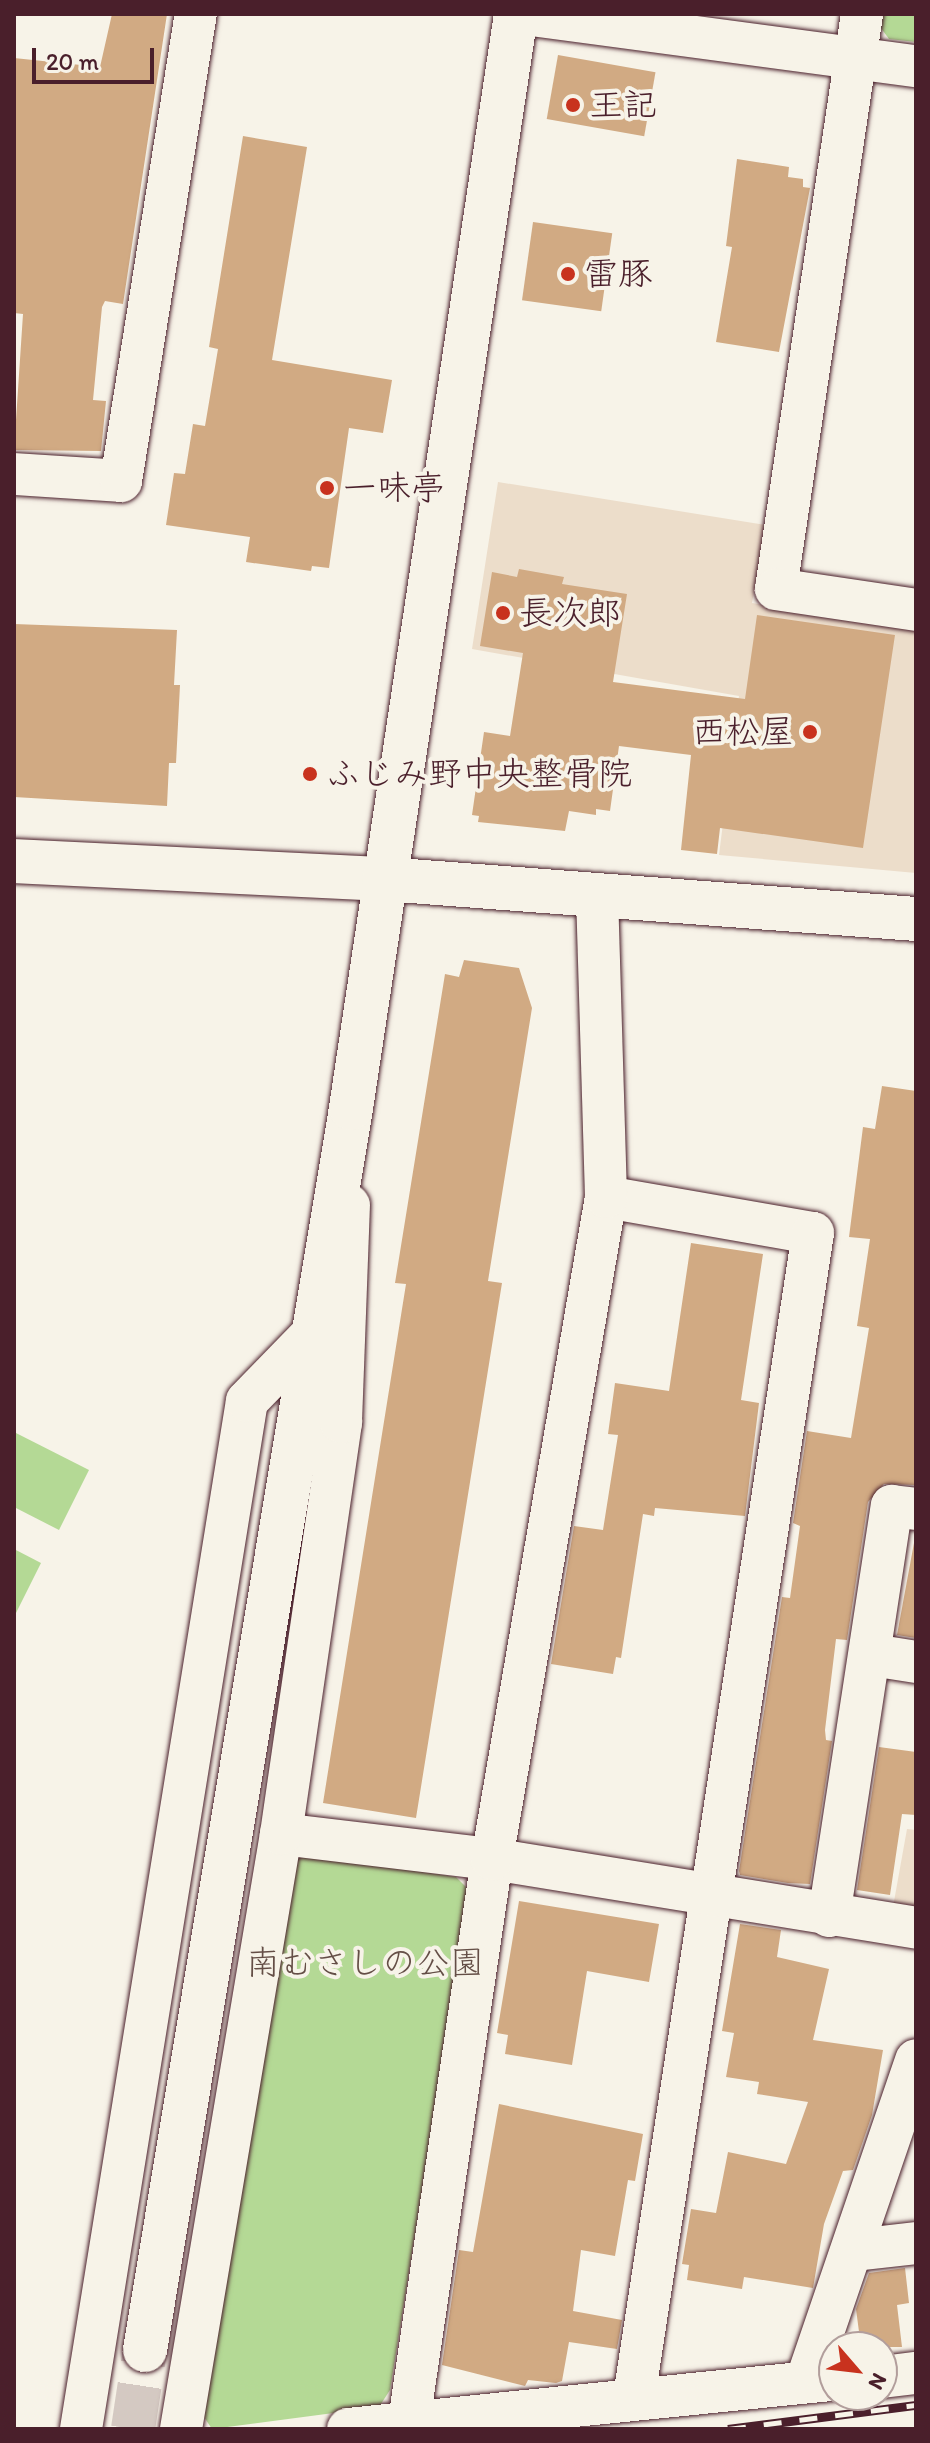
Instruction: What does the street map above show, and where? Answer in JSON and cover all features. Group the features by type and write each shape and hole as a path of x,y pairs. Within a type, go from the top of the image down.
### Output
{"street":[{"path":"14,474 121,481 196,14"},
{"path":"145,2350 351,1108 516,14"},
{"path":"524,14 916,66"},
{"path":"862,14 776,589 916,610"},
{"path":"14,861 384,879 916,919"},
{"path":"409,2421 492,1859 606,1197 597,897"},
{"path":"181,2429 281,1834 341,1422 351,1108"},
{"path":"606,1197 813,1233 634,2397"},
{"path":"81,2429 247,1401 314,1332"},
{"path":"829,1916 872,1655 892,1506 916,1509"},
{"path":"872,1655 916,1662"},
{"path":"281,1834 492,1859 713,1898 916,1928"},
{"path":"834,2331 855,2250 912,2080"},
{"path":"855,2250 916,2243"},
{"path":"348,2429 818,2380"}],"shaded area":[{"path":"498,482 766,525 752,603 916,629 916,873 719,855 739,696 472,649"},
{"path":"907,1829 916,1830 916,1912 893,1907"}],"green space":[{"path":"880,14 916,14 916,42 889,39 878,24"},
{"path":"14,1432 89,1470 59,1530 14,1507"},
{"path":"14,1549 41,1563 14,1617"},
{"name":"南むさしの公園","path":"301,1853 456,1877 470,1891 390,2390 379,2407 212,2429 202,2414 288,1863"}],"building":[{"path":"112,14 167,14 123,304 105,301 102,307 93,400 106,401 101,451 14,450 23,314 14,313 14,58 100,67"},
{"path":"558,55 655,72 644,136 547,119"},
{"path":"243,136 307,147 272,360 392,380 383,433 349,428 329,568 312,566 311,571 246,562 250,537 166,525 174,473 185,474 193,424 205,426 218,349 209,347"},
{"path":"737,159 789,167 788,177 803,179 803,187 810,188 779,352 716,342 732,247 726,246"},
{"path":"533,222 612,233 601,311 522,300"},
{"path":"519,569 564,577 562,584 627,594 613,682 745,699 757,615 895,635 863,848 720,828 717,854 681,850 691,755 619,746 610,811 596,809 596,815 569,811 565,831 478,822 479,816 472,815 484,732 510,736 523,653 480,646 492,572 517,577"},
{"path":"14,624 177,630 174,685 180,685 176,763 169,763 167,806 14,797"},
{"path":"464,960 519,968 532,1008 488,1281 502,1283 416,1818 323,1803 406,1284 395,1283 445,974 459,977"},
{"path":"882,1086 916,1091 916,1485 884,1484 868,1502 847,1640 836,1639 825,1730 826,1740 832,1741 810,1884 788,1883 740,1875 739,1871 782,1597 790,1598 800,1526 793,1523 807,1431 851,1438 869,1328 857,1326 870,1239 849,1237 863,1127 875,1129"},
{"path":"691,1243 763,1254 741,1400 759,1403 745,1516 655,1508 654,1516 643,1514 621,1658 616,1657 613,1674 551,1664 574,1526 603,1530 618,1435 608,1434 615,1383 669,1391"},
{"path":"916,1532 916,1638 897,1635"},
{"path":"879,1747 916,1752 916,1815 902,1814 890,1895 857,1890"},
{"path":"519,1901 659,1924 649,1982 587,1971 572,2065 505,2054 508,2035 497,2033"},
{"path":"740,1924 781,1930 777,1957 829,1969 813,2040 883,2050 872,2115 853,2170 843,2171 824,2224 813,2288 744,2277 742,2289 687,2280 689,2265 682,2264 691,2209 716,2213 728,2152 786,2164 808,2102 757,2094 759,2082 726,2077 734,2033 722,2031"},
{"path":"499,2104 643,2134 635,2181 628,2180 615,2256 581,2250 573,2311 622,2320 617,2349 569,2342 562,2381 556,2383 528,2380 525,2386 442,2365 459,2250 473,2252"},
{"path":"905,2268 909,2303 897,2305 902,2347 898,2347 898,2331 859,2331 856,2309 869,2273"}],"tunnel":[{"path":"133,2429 145,2350"}],"railway":[{"path":"728,2429 916,2405"}],"place":[{"name":"王記","path":"573,105"},
{"name":"雷豚","path":"568,274"},
{"name":"一味亭","path":"327,488"},
{"name":"長次郎","path":"503,613"},
{"name":"西松屋","path":"810,732"},
{"name":"ふじみ野中央整骨院","path":"310,774"}]}
